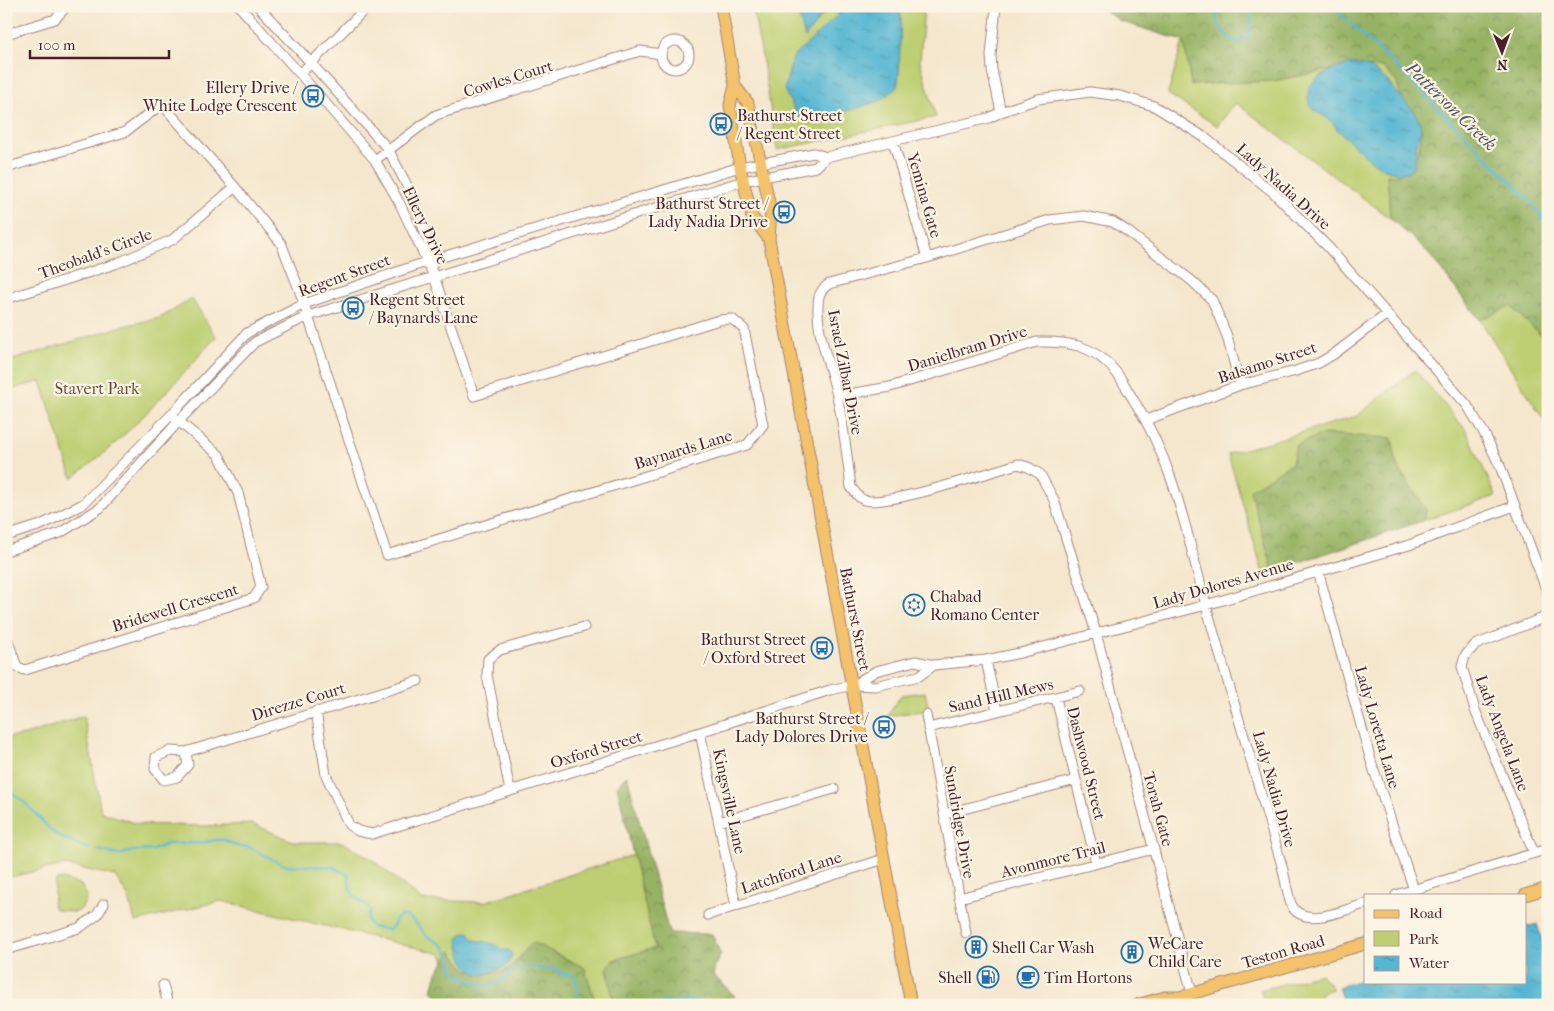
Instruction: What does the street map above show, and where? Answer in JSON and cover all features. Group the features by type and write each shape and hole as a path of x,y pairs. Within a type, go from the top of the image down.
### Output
{"main road":[{"name":"Bathurst Street","path":"721,6 736,86 748,103 771,212 769,239 911,1005"},
{"name":"Bathurst Street","path":"736,86 730,105 740,167 752,217 769,239"},
{"path":"1526,895 1548,888"},
{"name":"Teston Road","path":"1136,1005 1165,997 1178,1001 1192,993 1364,944"}],"street":[{"path":"6,34 55,19 65,6"},
{"name":"Ellery Drive","path":"240,6 374,160 399,202 429,261"},
{"name":"Ellery Drive","path":"258,6 312,63 388,149 412,196 434,276"},
{"path":"300,74 368,6"},
{"path":"996,7 991,55 992,70 1001,112"},
{"name":"Cowles Court","path":"374,160 436,116 640,51 661,54"},
{"name":"Lady Nadia Drive","path":"761,163 814,153 826,157 988,118 1038,99 1090,92 1120,96 1154,106 1204,137 1274,193 1329,248 1467,405 1484,433 1500,466 1548,594"},
{"path":"6,168 125,132 162,104 236,187 281,244 308,316"},
{"name":"Yemina Gate","path":"893,141 928,258"},
{"name":"Lady Nadia Drive","path":"744,181 816,168 826,157"},
{"name":"Regent Street","path":"6,536 41,525 83,504 171,415 247,333 304,304 429,261 740,167 761,163"},
{"name":"Regent Street","path":"6,551 60,533 100,508 254,342 308,316 744,181"},
{"name":"Theobald's Circle","path":"6,299 114,264 172,240 236,187"},
{"name":"Israel Zilbar Drive","path":"1096,633 1054,500 1040,474 1028,467 1018,464 895,498 865,500 857,496 851,487 838,396 818,316 819,296 822,289 829,284 928,258 1050,220 1084,216 1113,222 1128,231 1212,300 1227,336 1240,384"},
{"name":"Baynards Lane","path":"308,316 387,555 747,445 763,425 744,329 732,319 719,320 474,396 434,276"},
{"name":"Balsamo Street","path":"1146,420 1240,384 1296,371 1319,363 1387,314"},
{"name":"Danielbram Drive","path":"838,396 890,387 1037,342 1075,344 1088,349 1100,356 1115,371 1146,420 1168,467 1180,504 1206,605"},
{"name":"Bridewell Crescent","path":"6,636 17,667 25,670 254,598 261,587 238,493 220,456 171,415"},
{"name":"Lady Dolores Avenue","path":"852,685 884,669 915,661 934,664 986,660 1206,605 1409,545 1514,506"},
{"name":"Lady Loretta Lane","path":"1318,571 1370,761 1414,890"},
{"name":"Lady Nadia Drive","path":"1206,605 1292,906 1306,918 1318,917 1364,904"},
{"name":"Lady Angela Lane","path":"1534,853 1476,710 1462,667 1464,656 1476,645 1543,618 1548,612"},
{"path":"510,791 487,675 488,659 500,650 584,627"},
{"name":"Torah Gate","path":"1096,633 1192,993"},
{"path":"986,660 997,711"},
{"name":"Lady Dolores Avenue","path":"852,685 875,686 919,676 934,664"},
{"name":"Direzze Court","path":"186,752 418,681"},
{"name":"Oxford Street","path":"316,711 326,775 349,826 358,831 372,834 827,691 852,685"},
{"name":"Sand Hill Mews","path":"928,728 1080,691"},
{"name":"Dashwood Street","path":"1056,698 1096,863"},
{"name":"Sundridge Drive","path":"926,715 966,933"},
{"name":"Kingsville Lane","path":"700,732 736,906"},
{"path":"944,814 1076,780"},
{"path":"719,822 834,788"},
{"name":"Avonmore Trail","path":"959,898 1154,848"},
{"path":"1400,894 1548,849"},
{"name":"Latchford Lane","path":"708,915 884,859"},
{"path":"6,950 79,928 97,915 104,904"},
{"path":"163,985 168,1005"}],"green space":[{"path":"752,6 924,6 920,61 936,117 777,150"},
{"path":"1099,6 1548,6 1548,426 1480,320 1425,249 1390,218 1236,103 1217,126 1168,94 1183,41 1120,21"},
{"path":"1099,6 1548,6 1548,342 1510,306 1480,320 1425,249 1390,218 1387,175 1399,174 1414,160 1420,146 1421,132 1417,121 1406,113 1397,83 1383,67 1335,69 1273,81 1191,85 1184,41 1120,21"},
{"name":"Stavert Park","path":"192,299 216,337 130,429 72,478 41,381 6,391 6,362 123,326 160,318"},
{"path":"1415,370 1466,430 1496,496 1263,573 1228,454 1357,416"},
{"path":"1323,434 1392,438 1397,466 1426,510 1425,520 1273,571 1250,490 1292,463 1296,445"},
{"path":"925,692 929,710 888,716 901,695"},
{"path":"84,716 101,812 138,824 202,826 253,824 295,842 342,842 370,858 422,900 484,902 636,854 682,1005 466,1003 442,954 221,901 135,922 129,898 115,876 64,865 6,878 6,738 25,735"},
{"path":"627,775 669,933 712,934 721,955 716,963 713,975 734,995 735,1005 614,1005 607,968 613,960 655,948 617,786"},
{"path":"63,879 81,885 87,896 80,910 71,912 55,909 52,903 54,886 56,880"},
{"path":"532,942 585,968 596,1005 444,1005 432,990 437,973 451,951 467,970 492,973 511,967"},
{"path":"1321,974 1333,989 1320,993 1324,1005 1266,1005 1260,990"}],"water":[{"path":"796,6 897,6 901,12 897,87 880,101 810,123 798,116 784,90 793,57 839,14 827,8 805,38"},
{"path":"1351,64 1367,67 1380,74 1418,118 1421,125 1420,132 1414,164 1410,171 1399,172 1379,166 1337,130 1330,120 1310,106 1308,96 1312,84 1323,74"},
{"path":"1537,924 1548,958 1548,1005 1344,1005 1338,987 1364,979 1364,984 1526,984 1526,927"},
{"path":"469,932 472,939 492,944 502,950 509,950 512,955 509,963 503,968 486,974 476,973 471,970 464,961 458,938 462,934"}],"waterway":[{"name":"Patterson Creek","path":"1215,6 1222,31 1235,42 1248,38 1251,6"},
{"name":"Patterson Creek","path":"1332,6 1398,68 1534,205 1548,227"},
{"path":"6,791 12,793 25,803 56,834 85,848 89,848"},
{"path":"98,850 119,855 132,851 153,850 167,844 224,840 237,846 249,847 284,865 334,867 348,875 350,889 353,894 371,911 368,919 372,927 389,930 396,919 400,916 407,916 427,936 444,946 451,960 453,970 470,981 482,985 496,984 502,981 513,968 528,967 559,970 564,975 569,973 573,975 578,987 577,1005"},
{"path":"643,1005 690,1000 716,1004"}],"place":[{"name":"Ellery Drive / White Lodge Crescent","path":"313,96"},
{"name":"Bathurst Street / Regent Street","path":"721,124"},
{"name":"Bathurst Street / Lady Nadia Drive","path":"784,212"},
{"name":"Regent Street / Baynards Lane","path":"353,308"},
{"name":"Chabad Romano Center","path":"914,605"},
{"name":"Bathurst Street / Oxford Street","path":"822,648"},
{"name":"Bathurst Street / Lady Dolores Drive","path":"884,727"},
{"name":"Shell Car Wash","path":"976,947"},
{"name":"WeCare Child Care","path":"1132,952"},
{"name":"Shell","path":"988,977"},
{"name":"Tim Hortons","path":"1028,977"}]}
